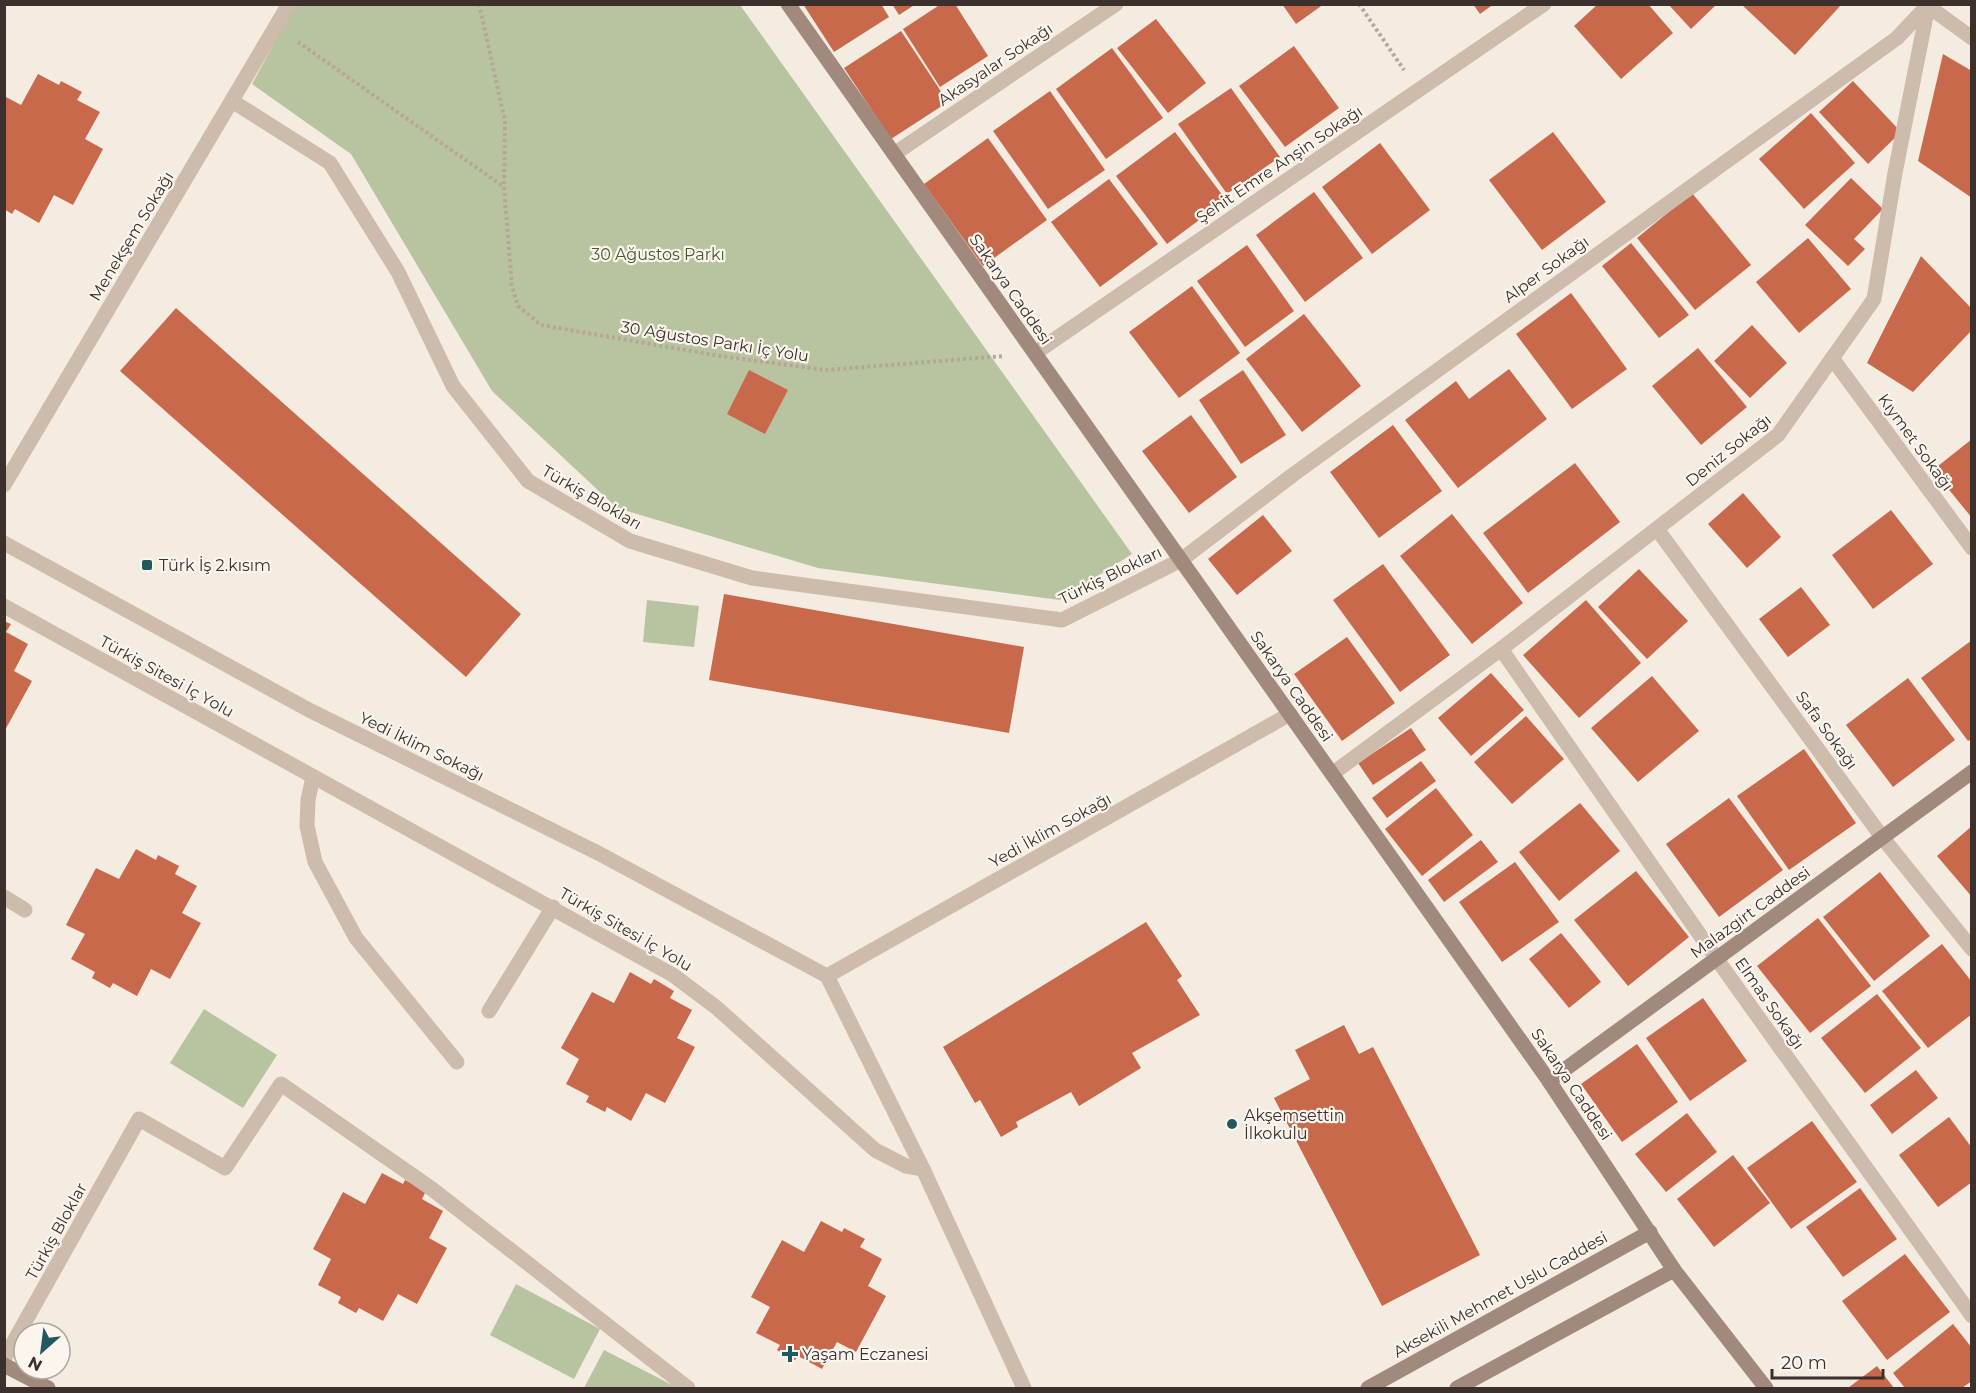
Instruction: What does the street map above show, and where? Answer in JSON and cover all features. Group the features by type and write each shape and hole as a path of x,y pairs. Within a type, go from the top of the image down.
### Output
{"street":[{"name":"Sakarya Caddesi","path":"788,4 1549,1081 1674,1270 1766,1389"},
{"name":"Akasyalar Sokağı","path":"894,154 1116,4"},
{"name":"Şehit Emre Anşin Sokağı","path":"1035,353 1544,4"},
{"path":"1927,5 1971,38"},
{"name":"Deniz Sokağı","path":"1332,774 1501,649 1778,435 1874,299 1927,5"},
{"name":"Alper Sokağı","path":"1181,560 1294,474 1897,38 1927,5"},
{"name":"Menekşem Sokağı","path":"4,485 276,26 285,6"},
{"name":"Türkiş Blokları","path":"232,101 330,163 398,272 453,386 528,481 630,541 752,578 1062,620 1181,560"},
{"name":"Kıymet Sokağı","path":"1832,358 1971,548"},
{"name":"Safa Sokağı","path":"1657,529 1882,837 1971,949"},
{"name":"Yedi İklim Sokağı","path":"4,543 309,710 598,854 827,976 1290,714"},
{"name":"Türkiş Sitesi İç Yolu","path":"4,606 673,975 717,1008 875,1150 906,1166 923,1169"},
{"name":"Elmas Sokağı","path":"1501,649 1716,958 1971,1316"},
{"name":"Malazgirt Caddesi","path":"1549,1081 1971,772"},
{"path":"313,777 308,800 307,826 315,862 356,938 457,1062"},
{"path":"4,897 25,910"},
{"path":"489,1011 553,907"},
{"path":"827,976 923,1169 1024,1389"},
{"name":"Türkiş Bloklar","path":"4,1359 138,1119 225,1168 281,1084 432,1189 688,1389"},
{"name":"Aksekili Mehmet Uslu Caddesi","path":"1368,1389 1650,1232"},
{"path":"1457,1389 1674,1270"},
{"path":"4,1365 48,1389"}],"path":[{"name":"30 Ağustos Parkı İç Yolu","path":"479,4 505,121 504,187 512,287 518,306 541,325 720,356 826,370 1035,353"},
{"path":"1359,4 1418,91"},
{"path":"276,26 504,187"}],"green space":[{"name":"30 Ağustos Parkı","path":"295,5 740,5 1132,554 1060,600 818,568 617,508 492,391 351,154 252,84"},
{"path":"647,600 699,606 694,647 643,642"},
{"path":"204,1009 277,1055 243,1108 170,1063"},
{"path":"516,1284 600,1329 574,1379 490,1335"},
{"path":"604,1350 678,1388 584,1388"}],"building":[{"path":"803,4 881,4 889,17 834,52"},
{"path":"892,4 916,4 899,15"},
{"path":"941,4 955,4 988,56 940,87 903,29"},
{"path":"1282,4 1324,4 1296,24"},
{"path":"1473,4 1494,4 1480,14"},
{"path":"1598,4 1648,4 1673,33 1621,79 1574,26"},
{"path":"1668,4 1717,4 1691,29"},
{"path":"1741,4 1842,4 1795,55"},
{"path":"1156,19 1206,83 1168,113 1117,48"},
{"path":"901,31 948,102 891,139 844,68"},
{"path":"1294,46 1339,108 1285,147 1239,86"},
{"path":"1112,48 1163,118 1106,159 1056,89"},
{"path":"1943,54 1972,71 1972,198 1918,161"},
{"path":"38,74 59,85 61,81 82,92 77,100 100,112 85,139 103,149 73,205 54,195 39,223 15,209 12,214 4,209 4,96 21,105"},
{"path":"1853,81 1901,132 1868,164 1819,112"},
{"path":"1231,88 1280,157 1227,194 1178,124"},
{"path":"1050,91 1105,170 1048,209 993,131"},
{"path":"1811,113 1855,163 1804,209 1759,159"},
{"path":"1175,132 1226,200 1167,244 1116,176"},
{"path":"1553,132 1606,202 1542,250 1489,180"},
{"path":"988,138 1047,220 983,266 924,184"},
{"path":"1380,143 1430,210 1372,254 1322,187"},
{"path":"1851,178 1883,209 1854,239 1865,249 1848,266 1805,225"},
{"path":"1109,179 1158,244 1100,287 1051,222"},
{"path":"1314,192 1363,258 1305,302 1256,235"},
{"path":"1692,193 1751,265 1695,310 1637,238"},
{"path":"1808,238 1851,289 1799,333 1756,282"},
{"path":"1631,243 1689,315 1659,338 1602,266"},
{"path":"1247,245 1294,311 1245,347 1197,281"},
{"path":"1921,256 1972,309 1972,330 1913,392 1867,363"},
{"path":"1192,286 1240,353 1179,398 1129,332"},
{"path":"1571,293 1627,369 1572,409 1516,334"},
{"path":"176,308 521,614 466,677 120,371"},
{"path":"1304,314 1361,386 1302,432 1246,359"},
{"path":"1752,325 1787,363 1750,398 1714,361"},
{"path":"1698,348 1747,407 1701,445 1652,386"},
{"path":"1509,369 1547,419 1458,488 1405,420 1456,381 1469,399"},
{"path":"749,370 788,390 765,434 727,414"},
{"path":"1243,370 1286,435 1241,464 1199,400"},
{"path":"1191,415 1237,477 1189,513 1142,451"},
{"path":"1393,425 1442,491 1379,538 1330,472"},
{"path":"1972,439 1972,518 1933,470"},
{"path":"1575,463 1620,522 1528,593 1483,533"},
{"path":"1743,493 1781,537 1747,568 1708,524"},
{"path":"1891,510 1933,564 1873,609 1832,555"},
{"path":"1452,514 1523,603 1472,644 1400,556"},
{"path":"1263,515 1292,551 1237,595 1208,559"},
{"path":"1383,564 1450,655 1400,692 1333,600"},
{"path":"1639,569 1688,621 1647,659 1598,607"},
{"path":"1801,587 1830,625 1788,657 1759,619"},
{"path":"724,594 1024,647 1009,733 709,680"},
{"path":"1586,600 1641,663 1579,718 1523,655"},
{"path":"4,621 11,624 6,632 28,644 14,671 32,681 4,732"},
{"path":"1347,637 1395,703 1342,741 1294,674"},
{"path":"1972,640 1972,739 1968,741 1921,678"},
{"path":"1491,673 1524,710 1471,756 1438,718"},
{"path":"1652,676 1699,731 1638,782 1591,728"},
{"path":"1908,678 1955,740 1893,787 1846,725"},
{"path":"1526,716 1564,759 1512,804 1474,762"},
{"path":"1411,728 1426,750 1373,785 1358,763"},
{"path":"1804,749 1856,823 1789,870 1737,796"},
{"path":"1421,761 1436,781 1387,818 1372,798"},
{"path":"1436,788 1473,835 1422,876 1385,829"},
{"path":"1729,798 1783,870 1719,917 1666,844"},
{"path":"1580,803 1620,851 1559,901 1519,852"},
{"path":"1972,826 1972,897 1937,856"},
{"path":"1481,840 1498,862 1444,902 1428,880"},
{"path":"136,849 156,860 158,855 179,866 175,874 197,886 182,913 201,923 170,979 151,969 137,996 113,983 110,988 92,978 95,972 71,959 85,934 66,925 96,868 119,879"},
{"path":"1515,862 1559,922 1502,962 1459,902"},
{"path":"1636,871 1689,937 1628,986 1574,920"},
{"path":"1880,872 1930,936 1874,981 1823,917"},
{"path":"1818,918 1871,986 1810,1033 1757,966"},
{"path":"1146,922 1182,976 1177,980 1200,1015 1132,1053 1141,1068 1079,1106 1071,1092 1016,1122 1018,1127 1001,1137 980,1100 975,1103 943,1047"},
{"path":"1561,933 1601,982 1569,1008 1529,959"},
{"path":"1942,944 1972,982 1972,1014 1928,1048 1882,991"},
{"path":"630,972 651,984 654,979 674,991 670,998 692,1010 677,1038 695,1047 665,1103 646,1093 631,1121 607,1107 605,1112 586,1102 589,1096 566,1084 579,1059 561,1048 592,992 614,1003"},
{"path":"1877,994 1921,1048 1865,1093 1821,1038"},
{"path":"1703,998 1747,1061 1690,1101 1646,1038"},
{"path":"1344,1025 1359,1054 1373,1047 1480,1255 1382,1306 1274,1098 1310,1079 1295,1050"},
{"path":"1637,1044 1678,1102 1622,1142 1581,1084"},
{"path":"1916,1070 1938,1098 1892,1134 1870,1105"},
{"path":"1687,1113 1717,1152 1666,1192 1635,1154"},
{"path":"1949,1117 1972,1148 1972,1182 1938,1207 1899,1155"},
{"path":"1812,1121 1857,1182 1791,1229 1747,1168"},
{"path":"1733,1155 1770,1203 1714,1247 1677,1199"},
{"path":"382,1173 403,1184 405,1180 426,1191 422,1199 443,1211 429,1238 447,1248 417,1304 398,1294 383,1321 359,1308 356,1313 338,1303 341,1297 318,1285 331,1259 313,1249 343,1192 365,1204"},
{"path":"1860,1188 1897,1239 1843,1277 1806,1227"},
{"path":"821,1221 842,1232 844,1228 865,1239 860,1247 882,1259 868,1286 886,1296 856,1352 837,1342 822,1369 798,1356 795,1360 777,1350 780,1345 756,1333 770,1307 751,1297 782,1240 804,1252"},
{"path":"1905,1254 1950,1312 1887,1360 1842,1301"},
{"path":"1953,1324 1972,1348 1972,1381 1962,1388 1905,1388 1893,1373"},
{"path":"1877,1366 1894,1388 1848,1388"}],"place":[{"name":"Türk İş 2.kısım","path":"147,565"},
{"name":"Akşemsettin İlkokulu","path":"1232,1124"},
{"name":"Yaşam Eczanesi","path":"790,1354"}]}
